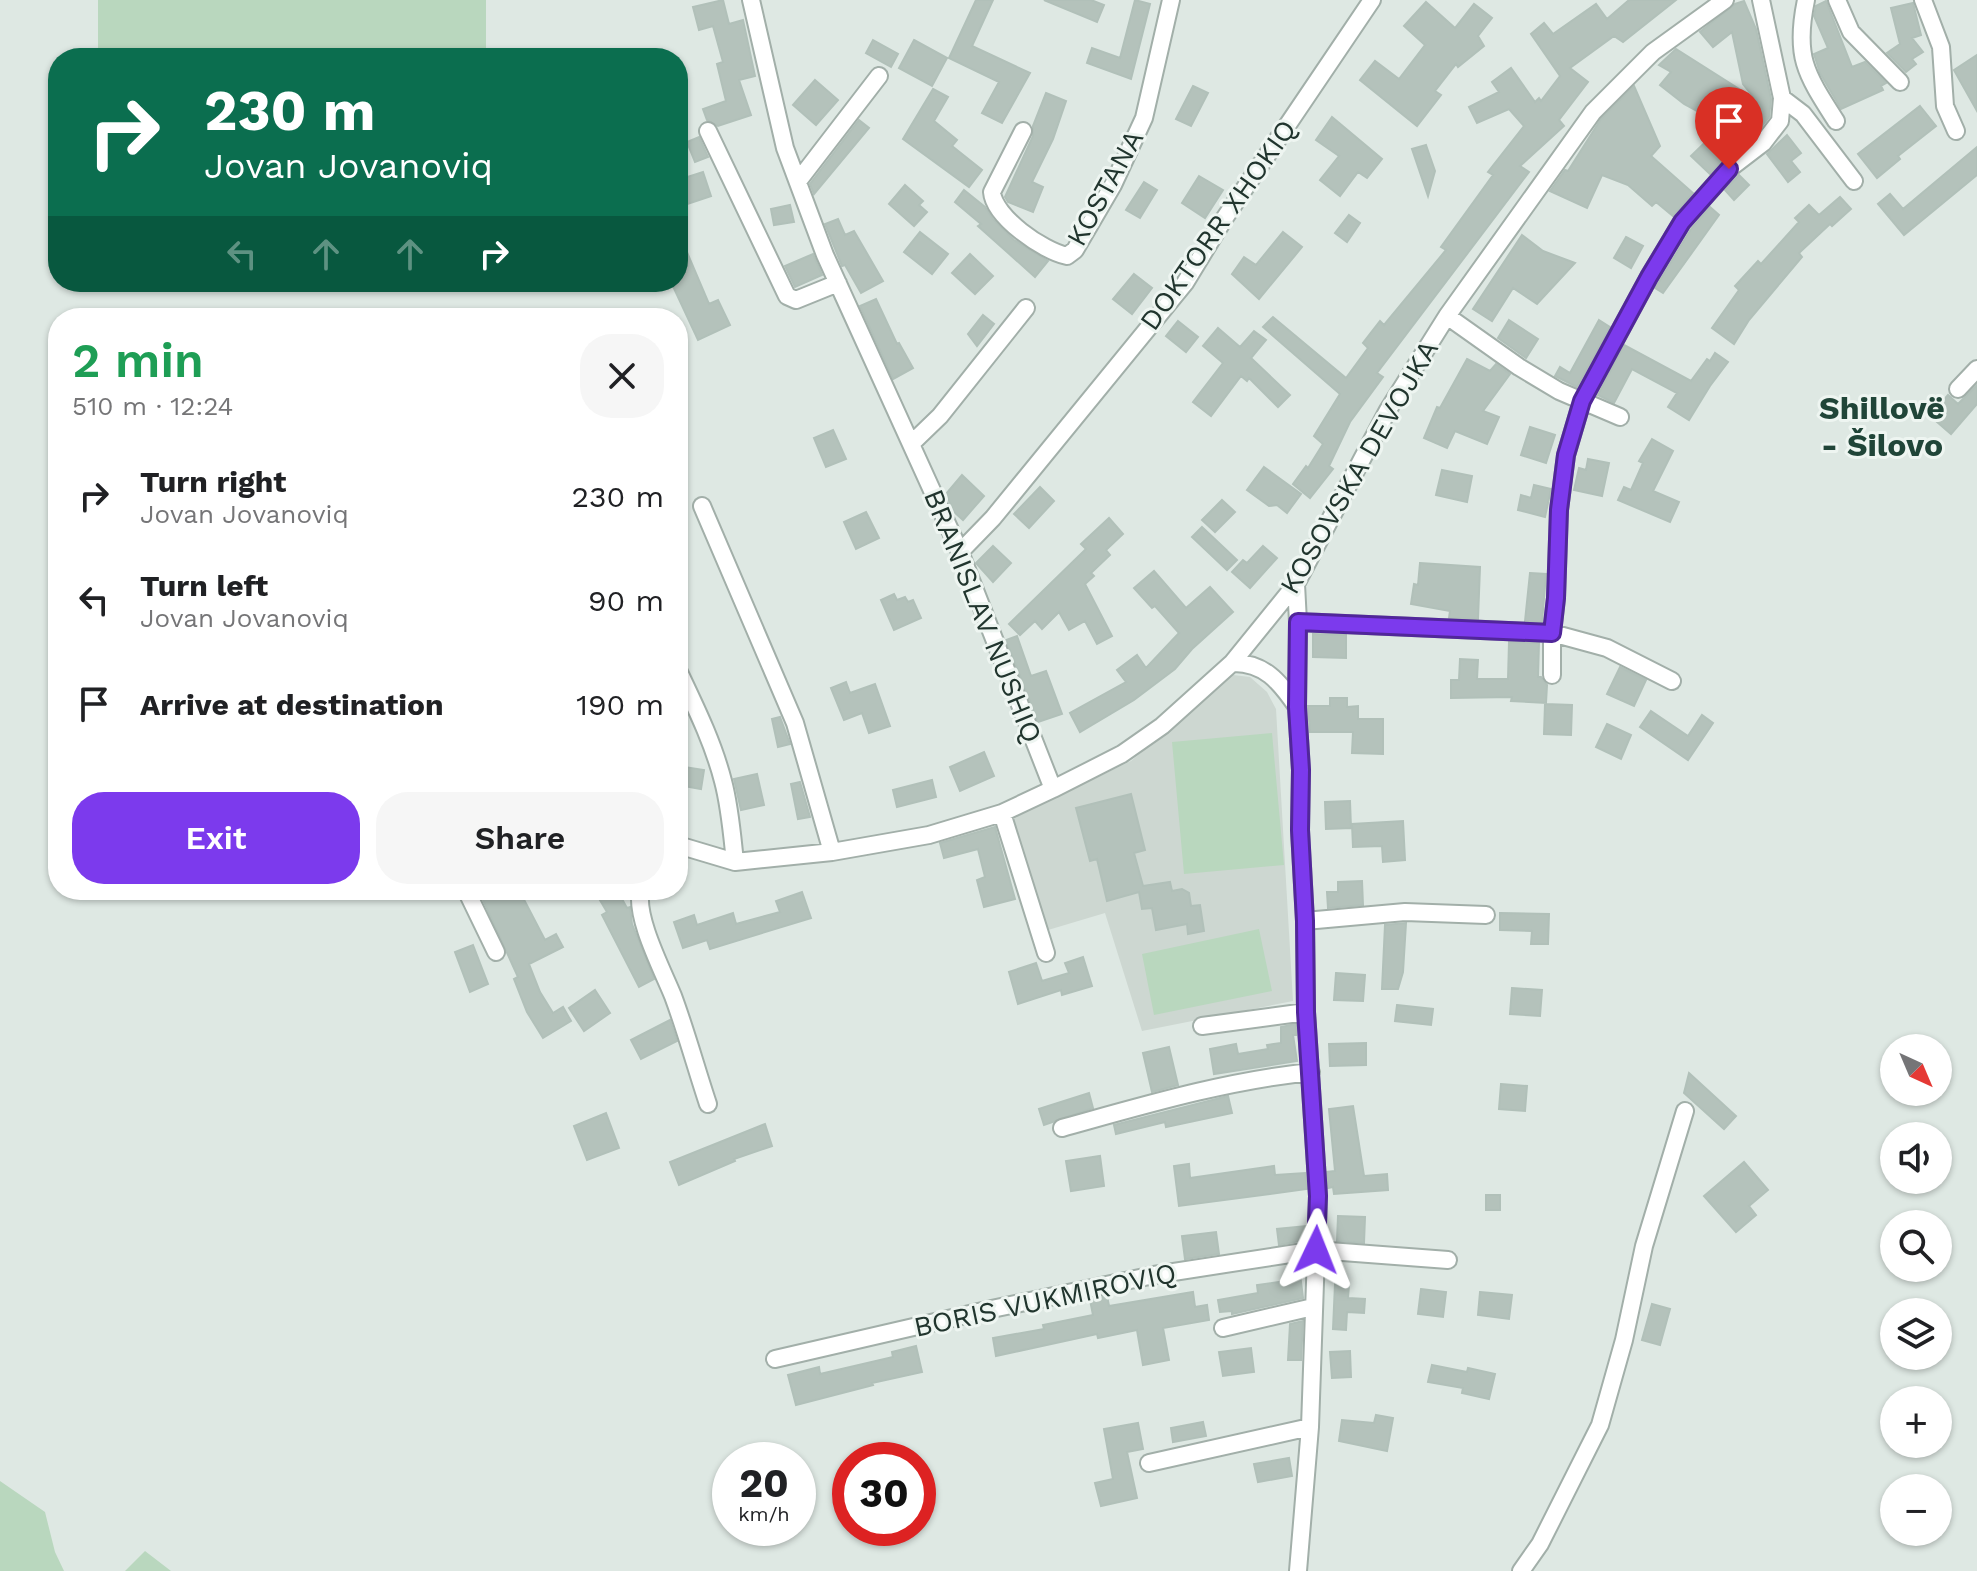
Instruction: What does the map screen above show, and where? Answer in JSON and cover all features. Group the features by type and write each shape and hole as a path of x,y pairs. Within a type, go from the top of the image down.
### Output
{"street":[{"name":"BRANISLAV NUSHIQ","path":"751,0 785,148 838,283 960,552 1053,789"},
{"name":"KOSTANA","path":"1023,131 992,192 993,200 999,211 1034,241 1067,256 1075,250 1113,185 1144,118 1171,0"},
{"name":"DOKTORR XHOKIQ","path":"960,552 993,518 1185,283 1224,219 1372,0"},
{"name":"KOSOVSKA DEVOJKA","path":"688,848 735,862 832,852 929,835 1002,813 1122,754 1162,726 1232,663 1296,584 1388,410 1447,316 1593,112 1653,52 1725,0"},
{"path":"1552,675 1552,633 1564,469 1582,401 1682,222 1729,169 1763,143 1780,121 1782,98 1761,0"},
{"path":"1806,0 1800,29 1806,74 1836,121"},
{"path":"1837,0 1851,32 1900,82"},
{"path":"1923,0 1941,47 1945,106 1956,131"},
{"path":"799,180 879,76"},
{"path":"1782,98 1803,114 1854,181"},
{"path":"708,131 787,296 796,300 838,283"},
{"path":"912,443 967,384 1026,308"},
{"name":"KOSOVSKA DEVOJKA","path":"1447,316 1559,391 1620,417"},
{"path":"1958,389 1977,369"},
{"path":"702,506 795,723 832,852"},
{"path":"1296,584 1306,1012 1318,1196 1310,1427 1298,1571"},
{"path":"1298,622 1552,633 1607,648 1672,681"},
{"path":"1232,663 1248,662 1278,680 1297,707"},
{"path":"688,691 704,725 722,779 730,811 735,862"},
{"path":"1002,813 1046,953"},
{"path":"471,900 496,952"},
{"path":"638,900 708,1104"},
{"path":"1305,921 1405,912 1486,915"},
{"path":"1202,1026 1306,1012"},
{"path":"1062,1128 1200,1089 1257,1077 1311,1072"},
{"path":"1521,1571 1540,1544 1600,1425 1624,1340 1644,1246 1685,1111"},
{"name":"BORIS VUKMIROVIQ","path":"775,1359 1154,1275 1316,1250 1448,1260"},
{"path":"1223,1328 1313,1307"},
{"path":"1149,1463 1310,1427"}],"shaded area":[{"path":"1233,675 1250,677 1267,692 1276,709 1293,1001 1142,1031 1105,913 1038,933 1011,819 1131,761"}],"green space":[{"path":"98,0 486,0 486,48 98,48"},
{"path":"1272,733 1284,865 1184,874 1172,742"},
{"path":"1259,929 1272,991 1154,1015 1142,954"},
{"path":"0,1481 45,1512 55,1552 64,1571 0,1571"},
{"path":"145,1551 171,1571 125,1571"}],"building":[{"path":"723,0 729,24 743,20 755,76 739,80 751,115 718,126 707,120 703,109 726,101 717,64 723,62 713,26 699,30 693,7"},
{"path":"976,0 993,0 972,46 1030,73 1002,123 982,113 999,82 949,58"},
{"path":"1044,0 1091,0 1104,5 1097,22"},
{"path":"1135,0 1150,4 1131,79 1087,63 1092,48 1120,58"},
{"path":"1629,0 1676,0 1623,42 1614,36 1570,68 1588,82 1559,120 1564,126 1520,166 1529,172 1377,373 1383,377 1350,422 1329,466 1333,469 1310,498 1293,484 1323,444 1314,436 1340,394 1263,327 1273,317 1346,378 1368,348 1363,343 1380,321 1384,325 1446,250 1441,247 1493,175 1488,172 1524,126 1509,109 1477,123 1469,107 1499,92 1492,82 1511,68 1535,102 1539,98 1541,101 1560,76 1531,34 1544,23 1553,34 1596,4 1607,19"},
{"path":"1744,1 1756,29 1771,99 1769,117 1755,135 1722,160 1710,174 1691,156 1723,125 1684,104 1660,85 1671,72 1659,65 1676,49 1755,99 1743,84 1732,32 1713,47 1700,32 1735,4"},
{"path":"1826,1 1852,67 1865,62 1886,83 1881,86 1883,90 1841,109 1820,73 1814,54 1828,48 1814,16 1816,6"},
{"path":"1426,2 1455,28 1474,4 1492,18 1478,36 1484,46 1458,67 1456,64 1435,91 1441,95 1417,126 1360,80 1375,61 1399,79 1425,45 1404,26"},
{"path":"1913,3 1921,35 1912,38 1923,52 1912,59 1916,64 1906,72 1887,53 1900,44 1891,8"},
{"path":"873,40 898,54 891,67 866,53"},
{"path":"914,40 947,58 932,86 899,68"},
{"path":"1977,55 1977,111 1954,70"},
{"path":"815,80 838,100 816,125 793,105"},
{"path":"1193,86 1208,93 1191,126 1176,119"},
{"path":"1634,86 1660,146 1651,156 1693,193 1673,216 1656,202 1652,206 1628,185 1602,175 1587,208 1550,191 1565,170 1568,171 1601,119"},
{"path":"933,89 948,97 934,121 957,140 952,146 982,170 969,187 903,139"},
{"path":"1046,93 1066,101 1053,139 1032,182 1043,187 1033,212 1008,202 1005,197 1033,136 1033,126"},
{"path":"1920,106 1936,126 1898,156 1900,159 1877,178 1858,154"},
{"path":"1332,117 1382,159 1367,178 1358,172 1340,196 1320,180 1339,156 1316,140"},
{"path":"859,120 869,128 814,194 810,184"},
{"path":"1787,135 1801,153 1791,161 1800,172 1788,182 1767,154"},
{"path":"699,137 708,157 695,162 688,142"},
{"path":"1426,145 1435,171 1428,196 1412,149"},
{"path":"1977,147 1977,175 1904,235 1878,204 1890,194 1903,209"},
{"path":"703,172 711,196 688,204 688,177"},
{"path":"1739,175 1749,185 1734,200 1725,190"},
{"path":"1199,176 1223,190 1205,218 1182,203"},
{"path":"1144,182 1157,190 1140,218 1126,210"},
{"path":"905,185 923,201 919,205 927,212 914,226 889,204"},
{"path":"964,190 985,207 1014,240 1048,261 1035,277 955,202"},
{"path":"1840,197 1851,209 1799,253 1802,257 1749,320 1734,344 1712,328 1739,290 1735,286 1758,261 1761,264 1799,222 1795,218 1809,205 1819,215"},
{"path":"790,205 794,222 774,225 771,209"},
{"path":"1710,207 1719,215 1663,293 1655,288 1691,229"},
{"path":"1349,215 1360,223 1347,242 1335,233"},
{"path":"838,219 845,235 854,231 883,281 861,293 845,265 842,266 825,224"},
{"path":"920,232 948,254 932,274 904,252"},
{"path":"1283,232 1302,247 1259,299 1232,274 1244,257 1256,265"},
{"path":"1522,235 1543,251 1575,263 1537,304 1513,288 1492,321 1473,309"},
{"path":"1626,237 1643,246 1631,268 1614,258"},
{"path":"813,254 822,275 795,287 785,266"},
{"path":"970,254 993,276 975,294 952,273"},
{"path":"688,255 709,304 718,300 730,325 698,340 688,319 688,308 683,308 676,292 688,292"},
{"path":"1134,274 1152,288 1132,314 1113,299"},
{"path":"876,299 897,344 913,368 893,379 860,306"},
{"path":"983,315 994,324 977,346 968,334"},
{"path":"1509,320 1538,339 1526,358 1498,338"},
{"path":"1599,320 1610,327 1577,387 1555,376 1560,367 1570,373"},
{"path":"1178,321 1198,337 1186,352 1166,336"},
{"path":"1218,328 1240,347 1254,331 1266,340 1251,358 1290,395 1278,407 1249,378 1247,381 1241,376 1211,416 1193,402 1223,363 1203,346"},
{"path":"1624,345 1691,381 1715,353 1728,362 1689,420 1668,407 1677,393 1632,369 1614,403 1598,395"},
{"path":"1467,359 1490,371 1496,364 1510,374 1483,411 1499,417 1487,444 1455,431 1447,448 1424,438 1437,407 1440,408"},
{"path":"1977,385 1977,404 1951,434 1930,416 1948,395 1958,404"},
{"path":"1530,427 1555,435 1546,463 1521,455"},
{"path":"833,430 846,459 826,467 814,438"},
{"path":"1652,439 1673,451 1653,491 1679,502 1670,522 1618,500 1624,487 1631,490 1643,463 1639,461"},
{"path":"1588,459 1609,463 1602,496 1574,490 1579,468 1586,470"},
{"path":"1264,467 1301,494 1287,513 1277,505 1269,506 1247,490"},
{"path":"1442,470 1472,476 1467,502 1436,495"},
{"path":"962,475 984,496 963,520 954,512 946,494"},
{"path":"1534,485 1551,489 1545,517 1518,510 1521,495 1531,498"},
{"path":"1040,487 1054,501 1029,528 1014,514"},
{"path":"1222,500 1235,512 1215,532 1202,520"},
{"path":"866,512 879,538 856,549 844,522"},
{"path":"1109,518 1123,534 1106,550 1110,555 1091,573 1094,576 1085,584 1112,636 1097,644 1085,621 1069,630 1059,612 1042,629 1035,621 1020,635 1009,624 1086,549 1081,544"},
{"path":"1202,527 1237,560 1227,570 1192,537"},
{"path":"993,546 1011,563 993,582 976,563"},
{"path":"1263,546 1277,558 1250,588 1232,572 1243,560 1247,563"},
{"path":"1420,563 1480,567 1478,619 1449,618 1450,611 1411,604 1414,584 1418,585"},
{"path":"1154,571 1186,608 1210,587 1233,612 1175,669 1134,700 1080,732 1070,713 1126,682 1117,670 1137,655 1146,668 1179,633 1134,588"},
{"path":"1530,573 1546,574 1542,622 1525,621"},
{"path":"894,594 897,600 905,597 908,602 913,600 921,618 894,630 881,600"},
{"path":"1313,634 1346,635 1346,658 1313,657"},
{"path":"1017,636 1031,676 1046,671 1062,714 1038,722 1006,640"},
{"path":"1509,642 1539,643 1538,677 1547,685 1546,703 1511,701 1512,697 1451,698 1451,680 1459,680 1460,659 1478,660 1477,679 1508,679"},
{"path":"1620,667 1646,680 1634,706 1607,694"},
{"path":"846,682 850,693 875,684 890,726 869,733 862,713 844,720 831,688"},
{"path":"1330,698 1347,698 1347,707 1358,706 1358,719 1383,719 1383,754 1352,753 1353,732 1310,732 1308,706 1330,706"},
{"path":"1545,704 1572,705 1571,735 1544,734"},
{"path":"1651,711 1688,736 1702,715 1713,723 1688,760 1640,727"},
{"path":"780,717 790,744 778,747 772,719"},
{"path":"1607,724 1631,735 1621,759 1596,747"},
{"path":"984,752 994,776 960,791 950,767"},
{"path":"688,768 704,770 701,789 688,787"},
{"path":"757,774 764,805 741,810 734,779"},
{"path":"932,780 936,797 897,807 893,790"},
{"path":"800,782 810,817 798,819 791,784"},
{"path":"1131,794 1145,850 1134,853 1143,886 1170,882 1172,891 1182,889 1189,893 1191,906 1200,905 1204,931 1188,934 1187,924 1156,930 1152,908 1142,909 1139,892 1107,901 1097,859 1090,861 1076,808"},
{"path":"1350,801 1351,828 1326,829 1325,802"},
{"path":"1403,821 1405,860 1383,862 1382,846 1353,847 1352,824"},
{"path":"995,827 1015,899 984,907 977,880 985,877 978,849 944,858 940,843"},
{"path":"1362,881 1363,905 1328,908 1327,892 1338,892 1338,882"},
{"path":"802,892 811,918 710,949 707,940 683,948 674,922 694,915 697,925 733,913 736,924 780,912 776,901"},
{"path":"483,900 524,900 545,940 556,934 563,947 529,964 540,992 553,1013 563,1007 571,1021 543,1038 527,1012 514,979 518,977"},
{"path":"600,900 623,900 627,908 630,907 632,924 654,979 639,987 602,915 607,912"},
{"path":"1500,913 1549,914 1548,944 1531,944 1532,931 1500,930"},
{"path":"1406,923 1403,972 1398,989 1382,989 1385,925"},
{"path":"473,945 488,984 470,992 455,952"},
{"path":"1083,957 1092,986 1062,995 1061,990 1018,1004 1009,972 1036,963 1042,981 1069,973 1065,963"},
{"path":"1336,973 1365,975 1363,1001 1334,1000"},
{"path":"1512,988 1542,990 1540,1016 1510,1014"},
{"path":"595,990 610,1013 584,1031 569,1008"},
{"path":"1397,1005 1433,1009 1431,1025 1395,1021"},
{"path":"670,1020 677,1041 641,1059 631,1040"},
{"path":"1296,1024 1296,1035 1293,1035 1297,1061 1214,1074 1210,1049 1236,1044 1238,1054 1268,1049 1267,1045 1281,1043 1281,1027"},
{"path":"1366,1043 1366,1065 1330,1066 1329,1044"},
{"path":"1169,1047 1178,1085 1152,1092 1143,1053"},
{"path":"1689,1073 1736,1116 1724,1129 1684,1093"},
{"path":"1501,1084 1527,1086 1525,1111 1499,1109"},
{"path":"1089,1093 1093,1108 1044,1125 1039,1109"},
{"path":"1228,1096 1232,1113 1166,1127 1165,1122 1116,1134 1114,1125"},
{"path":"1353,1106 1364,1176 1387,1174 1388,1190 1334,1194 1333,1187 1328,1188 1327,1172 1335,1171 1329,1109"},
{"path":"606,1113 619,1148 587,1160 574,1126"},
{"path":"765,1124 772,1146 734,1159 679,1185 670,1162"},
{"path":"1100,1156 1104,1186 1071,1191 1066,1161"},
{"path":"1744,1162 1768,1190 1749,1206 1756,1215 1736,1232 1704,1196"},
{"path":"1189,1164 1190,1178 1274,1166 1275,1175 1305,1173 1307,1189 1179,1206 1174,1166"},
{"path":"1486,1195 1500,1195 1500,1210 1486,1210"},
{"path":"1338,1216 1365,1217 1364,1243 1337,1241"},
{"path":"1306,1226 1305,1240 1279,1245 1277,1229"},
{"path":"1216,1232 1219,1254 1185,1259 1182,1236"},
{"path":"1293,1274 1300,1274 1303,1298 1232,1314 1232,1311 1220,1312 1218,1300 1258,1293 1257,1285 1293,1280"},
{"path":"1335,1284 1349,1285 1348,1298 1365,1299 1364,1313 1347,1312 1346,1330 1333,1329"},
{"path":"1421,1289 1446,1292 1443,1317 1418,1314"},
{"path":"1193,1292 1195,1307 1207,1305 1209,1320 1163,1328 1169,1360 1143,1365 1137,1330 1098,1338 1097,1334 996,1356 993,1338 1044,1329 1043,1325 1093,1315 1090,1300 1107,1296 1109,1306"},
{"path":"1480,1292 1512,1295 1509,1319 1478,1315"},
{"path":"1652,1304 1670,1309 1660,1345 1642,1340"},
{"path":"1303,1321 1301,1360 1288,1360 1290,1324"},
{"path":"916,1346 922,1372 796,1405 788,1375 819,1367 820,1374 893,1357 892,1352"},
{"path":"1251,1348 1254,1372 1223,1376 1219,1352"},
{"path":"1350,1351 1351,1377 1332,1378 1330,1352"},
{"path":"1432,1365 1495,1374 1489,1399 1462,1393 1463,1388 1428,1382"},
{"path":"1376,1415 1393,1418 1387,1451 1339,1441 1342,1420 1374,1423"},
{"path":"1203,1422 1206,1436 1173,1442 1171,1428"},
{"path":"1138,1423 1143,1449 1127,1452 1137,1498 1101,1506 1095,1483 1113,1479 1104,1429"},
{"path":"1289,1458 1292,1476 1258,1482 1254,1464"}],"district":[{"name":"Shillovë - Šilovo","path":"1882,426"}],"route":[{"path":"1316,1250 1318,1196 1306,1012 1300,830 1298,622 1552,633 1559,510 1566,455 1582,401 1682,222 1729,169"}]}
